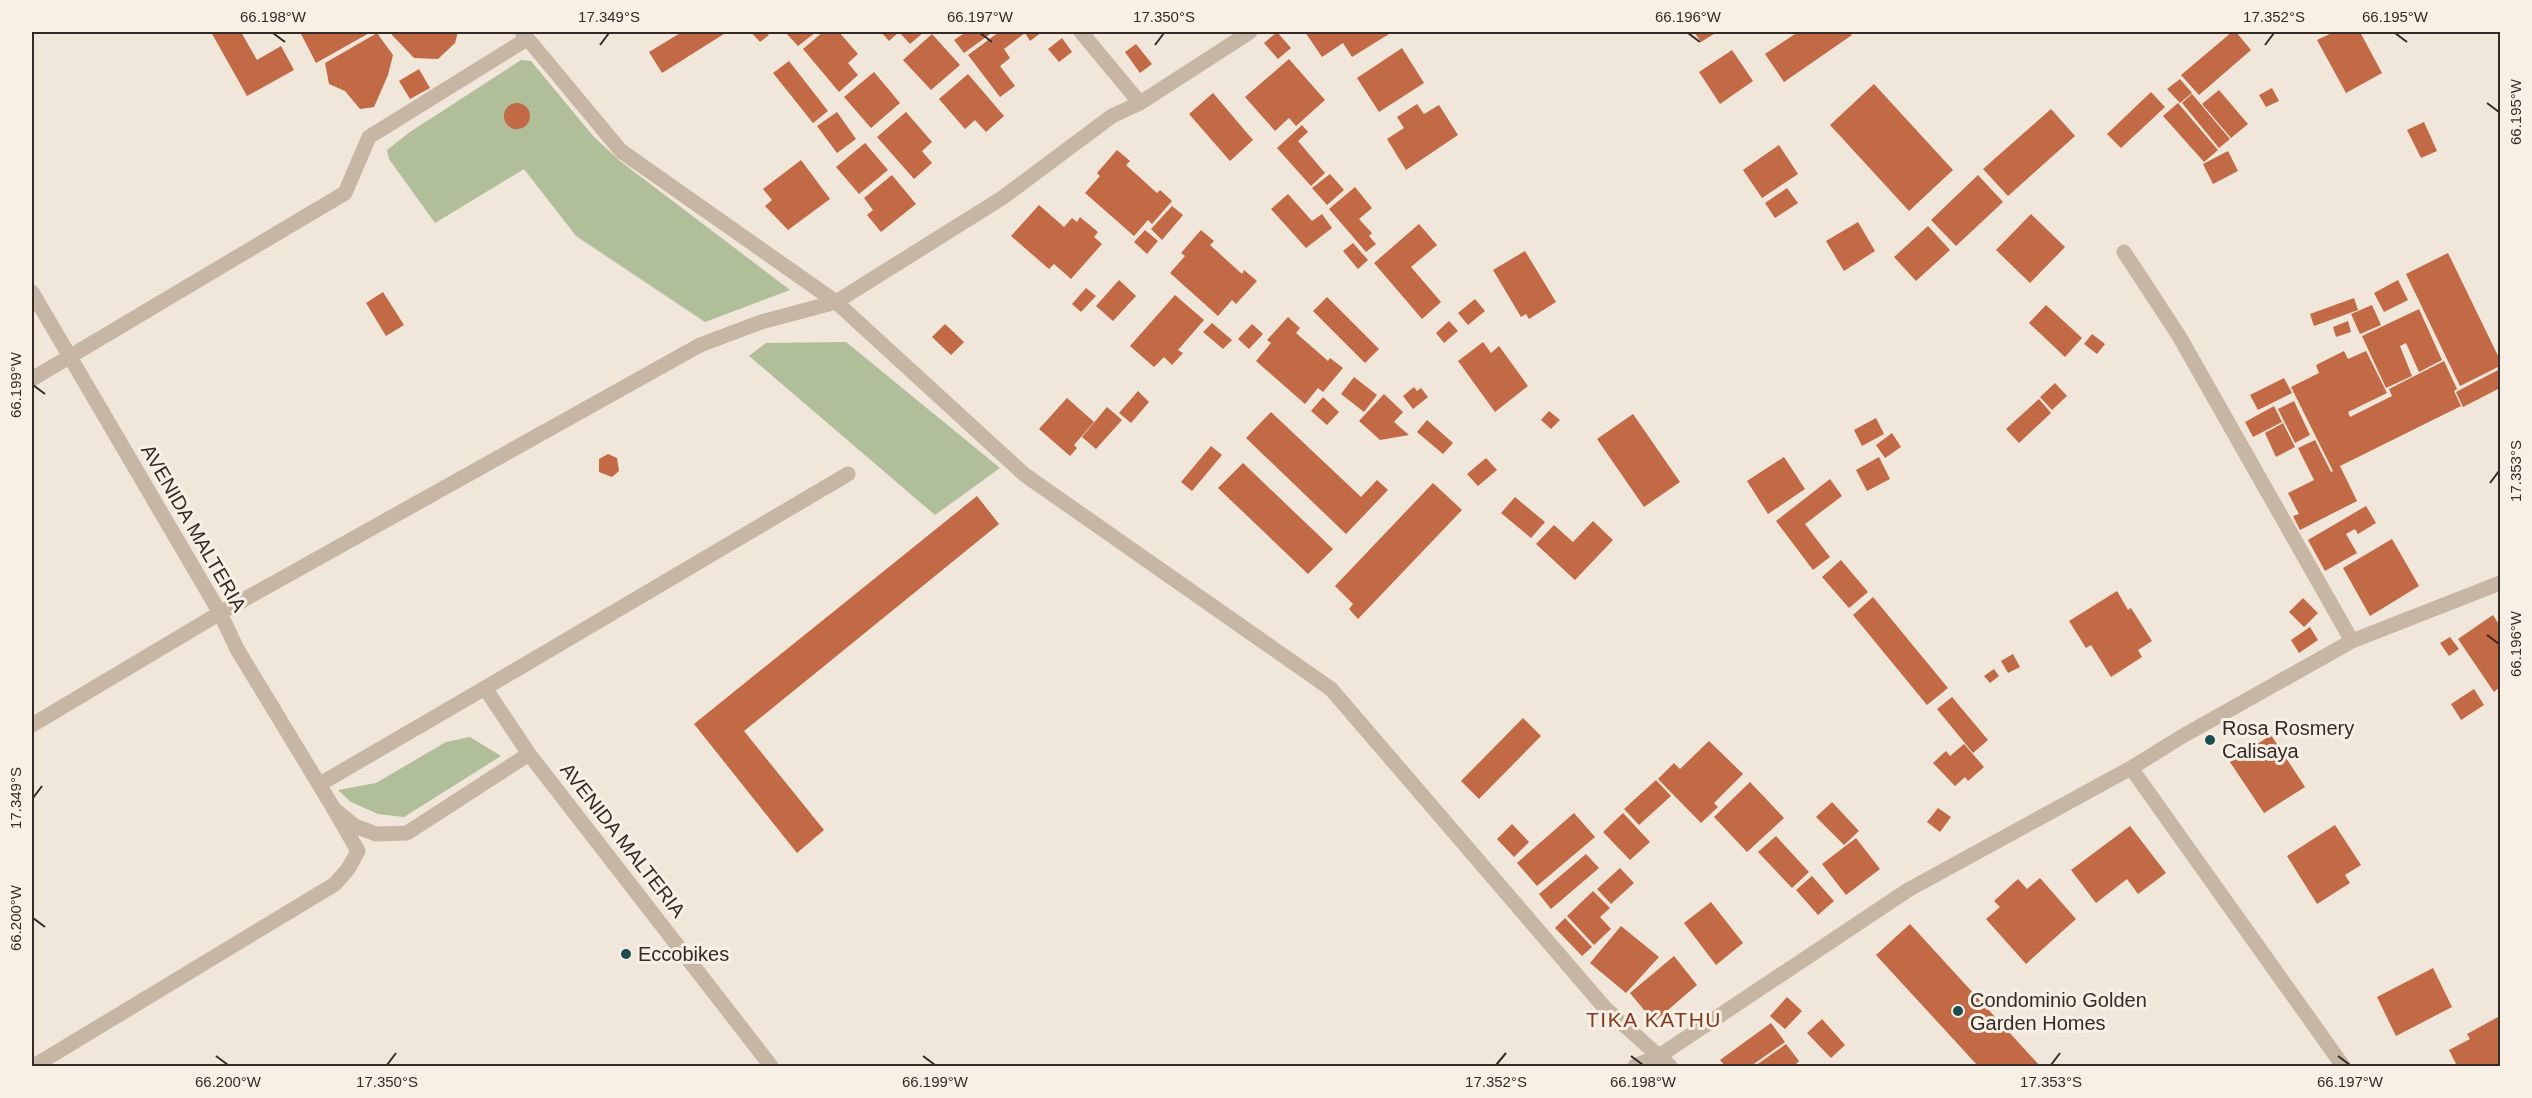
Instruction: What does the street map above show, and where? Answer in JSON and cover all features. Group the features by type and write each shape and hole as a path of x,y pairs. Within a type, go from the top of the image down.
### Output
{"street":[{"path":"1082,32 1140,103"},
{"path":"32,726 220,613 700,345 761,322 836,302 1002,198 1112,116 1140,103 1250,32"},
{"path":"32,379 345,194 369,137 524,35 621,151 836,302 1025,475 1331,688 1605,1008 1664,1061"},
{"path":"2124,252 2179,336 2352,641"},
{"name":"AVENIDA MALTERIA","path":"32,292 220,613 237,649 320,784 358,851 348,869 335,884 34,1066"},
{"path":"320,784 848,474"},
{"path":"1635,1066 1664,1061 1908,891 2131,768 2352,641 2500,583"},
{"name":"AVENIDA MALTERIA","path":"485,688 529,754 771,1066"},
{"name":"AVENIDA MALTERIA","path":"334,809 355,826 375,834 407,833 529,754"},
{"path":"2131,768 2343,1066"}],"green space":[{"path":"521,60 531,61 594,137 620,161 790,290 705,322 576,236 524,169 435,223 389,159 387,150 410,132"},
{"path":"846,342 1000,468 935,515 749,356 766,343"},
{"path":"470,737 501,756 404,817 378,814 351,802 338,790 376,783 446,742"}],"building":[{"path":"211,32 241,32 257,60 281,46 294,70 247,96"},
{"path":"300,32 371,32 316,63"},
{"path":"392,32 458,32 455,43 438,59 414,58 392,35"},
{"path":"682,32 727,32 662,73 649,52"},
{"path":"751,32 765,32 769,35 760,42"},
{"path":"785,32 816,32 798,46"},
{"path":"823,32 839,32 858,54 848,63 858,75 839,92 803,49"},
{"path":"881,32 899,32 889,41"},
{"path":"899,32 924,32 910,44"},
{"path":"966,32 993,32 964,53 954,40"},
{"path":"999,32 1042,32 1030,41 1025,33 1004,49 1010,58 1000,66 1015,86 1000,97 968,55"},
{"path":"1277,32 1291,48 1278,59 1264,43"},
{"path":"1305,32 1387,32 1389,34 1352,57 1343,43 1322,57"},
{"path":"1694,32 1717,32 1701,42"},
{"path":"1798,32 1849,32 1852,35 1784,82 1765,54"},
{"path":"2232,32 2236,32 2251,50 2199,95 2181,75"},
{"path":"2334,32 2360,32 2382,73 2346,93 2317,40"},
{"path":"377,33 393,55 388,75 374,107 360,109 345,91 329,84 325,63"},
{"path":"932,34 960,65 931,90 903,60"},
{"path":"1062,38 1072,52 1059,62 1048,49"},
{"path":"1136,44 1152,64 1140,73 1125,52"},
{"path":"1402,48 1424,83 1379,112 1357,78"},
{"path":"1732,50 1753,81 1720,104 1699,72"},
{"path":"1289,59 1325,100 1296,126 1289,118 1275,131 1245,97"},
{"path":"789,61 828,111 813,123 773,73"},
{"path":"419,69 430,88 410,99 399,81"},
{"path":"874,72 900,103 871,128 844,97"},
{"path":"968,74 1004,116 986,132 975,120 965,129 939,99"},
{"path":"2180,79 2192,93 2180,103 2167,89"},
{"path":"1874,84 1953,170 1909,211 1830,125"},
{"path":"2272,88 2279,101 2266,107 2259,95"},
{"path":"2219,90 2248,124 2231,138 2202,104"},
{"path":"2151,92 2165,107 2121,148 2107,134"},
{"path":"1213,93 1253,140 1230,161 1189,114"},
{"path":"2192,94 2230,139 2219,148 2182,103"},
{"path":"517,103 527,106 530,116 527,126 517,129 507,126 504,116 507,106"},
{"path":"2178,103 2218,150 2204,162 2163,116"},
{"path":"1417,104 1424,114 1439,105 1458,135 1406,170 1387,139 1404,128 1397,117"},
{"path":"2051,109 2075,136 2008,196 1983,169"},
{"path":"837,112 856,139 837,153 817,126"},
{"path":"906,112 932,142 922,151 932,163 914,179 877,137"},
{"path":"2424,122 2437,151 2421,158 2407,130"},
{"path":"1302,125 1308,132 1298,141 1325,173 1311,186 1277,148"},
{"path":"865,143 888,170 859,194 836,167"},
{"path":"1779,145 1798,174 1762,198 1743,170"},
{"path":"1117,150 1130,161 1126,165 1157,193 1160,190 1172,201 1152,224 1148,220 1134,236 1085,193 1100,176 1097,173"},
{"path":"2228,151 2238,171 2213,184 2203,164"},
{"path":"801,160 830,199 788,230 765,206 772,200 763,189"},
{"path":"1330,174 1344,190 1327,205 1312,188"},
{"path":"892,175 916,204 881,232 867,215 873,210 864,198"},
{"path":"1978,175 2003,202 1956,246 1931,220"},
{"path":"1355,187 1372,208 1359,219 1372,233 1369,236 1376,244 1366,252 1329,209"},
{"path":"1787,188 1798,203 1775,218 1765,203"},
{"path":"1288,194 1312,221 1322,214 1332,228 1306,248 1271,209"},
{"path":"1039,205 1064,227 1072,218 1077,222 1080,217 1098,232 1094,237 1102,244 1071,279 1054,264 1049,269 1011,236"},
{"path":"1172,206 1183,215 1162,240 1151,229"},
{"path":"2031,214 2065,247 2030,283 1996,250"},
{"path":"1858,222 1875,251 1844,271 1826,241"},
{"path":"1419,224 1437,245 1411,267 1441,302 1422,319 1374,263"},
{"path":"1928,226 1950,250 1916,281 1894,257"},
{"path":"1145,230 1158,241 1147,254 1134,242"},
{"path":"1201,230 1214,241 1210,245 1242,274 1244,270 1257,281 1236,304 1232,300 1218,316 1170,273 1185,256 1181,253"},
{"path":"1353,243 1368,260 1358,269 1343,251"},
{"path":"1525,251 1556,302 1529,319 1526,314 1521,317 1493,270"},
{"path":"2448,253 2500,360 2500,366 2460,386 2406,274"},
{"path":"1119,280 1136,296 1113,321 1096,306"},
{"path":"2398,280 2408,300 2384,312 2374,293"},
{"path":"1086,288 1096,296 1081,312 1072,304"},
{"path":"383,292 404,325 386,336 366,303"},
{"path":"1175,295 1204,320 1178,350 1183,353 1172,365 1164,357 1154,367 1130,346"},
{"path":"1327,297 1379,349 1365,363 1313,311"},
{"path":"2354,298 2358,310 2314,326 2310,314"},
{"path":"1475,299 1485,311 1468,325 1458,313"},
{"path":"2046,305 2082,338 2065,357 2029,323"},
{"path":"2372,305 2381,325 2360,334 2351,314"},
{"path":"2419,309 2442,360 2419,372 2406,343 2400,346 2412,376 2386,388 2362,336"},
{"path":"1288,317 1300,328 1296,333 1328,361 1330,358 1343,368 1323,392 1318,388 1305,404 1256,361 1271,343 1267,340"},
{"path":"1449,321 1458,331 1444,343 1436,333"},
{"path":"2348,321 2351,332 2336,337 2333,327"},
{"path":"1212,323 1232,340 1223,349 1203,332"},
{"path":"945,324 964,342 951,355 932,337"},
{"path":"1252,324 1263,334 1249,349 1238,339"},
{"path":"2092,334 2105,344 2097,354 2084,344"},
{"path":"1483,342 1491,353 1499,346 1528,386 1495,412 1458,361"},
{"path":"2344,351 2348,359 2366,351 2387,393 2348,412 2350,417 2392,396 2389,389 2444,361 2457,389 2454,391 2461,406 2340,466 2357,501 2300,530 2293,516 2299,514 2288,493 2314,480 2298,448 2315,440 2331,472 2333,471 2291,387 2319,373 2316,365"},
{"path":"2500,369 2500,388 2463,407 2456,392"},
{"path":"1354,377 1377,395 1364,412 1341,394"},
{"path":"2284,378 2292,393 2258,410 2250,395"},
{"path":"2055,383 2067,396 2052,410 2040,397"},
{"path":"1414,387 1417,391 1421,388 1428,397 1413,409 1403,396"},
{"path":"1138,391 1149,402 1131,423 1119,413"},
{"path":"1384,394 1403,412 1394,422 1409,435 1380,440 1359,421"},
{"path":"1323,397 1339,412 1327,425 1311,411"},
{"path":"1067,398 1094,422 1074,445 1077,448 1070,456 1039,429"},
{"path":"2039,399 2051,413 2019,443 2006,429"},
{"path":"2294,401 2310,435 2295,443 2278,409"},
{"path":"2274,406 2282,422 2253,437 2245,422"},
{"path":"1107,407 1122,420 1096,449 1082,437"},
{"path":"1549,411 1560,420 1551,429 1541,420"},
{"path":"1271,412 1361,497 1377,480 1388,490 1346,534 1246,438"},
{"path":"1633,414 1680,482 1644,507 1597,439"},
{"path":"1876,418 1884,434 1862,446 1854,430"},
{"path":"1427,420 1453,443 1443,454 1417,432"},
{"path":"2283,423 2295,447 2276,457 2265,433"},
{"path":"1892,433 1901,447 1885,458 1876,445"},
{"path":"1211,446 1222,455 1192,491 1181,482"},
{"path":"608,454 617,458 619,471 612,477 599,472 599,459"},
{"path":"1784,457 1805,489 1768,514 1747,481"},
{"path":"1879,457 1890,479 1867,491 1856,470"},
{"path":"1486,458 1497,470 1478,486 1467,474"},
{"path":"1243,463 1333,549 1308,574 1218,488"},
{"path":"1830,479 1842,496 1805,524 1830,557 1813,570 1776,521"},
{"path":"1433,483 1462,510 1358,619 1349,609 1353,604 1335,586"},
{"path":"977,496 999,524 744,731 824,830 797,853 694,724"},
{"path":"1515,497 1545,522 1531,538 1501,513"},
{"path":"2366,506 2376,523 2358,534 2355,529 2346,534 2357,553 2325,571 2308,540"},
{"path":"1593,521 1613,540 1575,580 1536,544 1554,525 1573,542"},
{"path":"2392,539 2419,586 2370,616 2343,568"},
{"path":"1841,560 1868,592 1849,608 1822,577"},
{"path":"2117,591 2128,610 2131,608 2152,641 2138,650 2142,657 2111,677 2091,645 2086,648 2069,621"},
{"path":"1873,597 1948,688 1927,705 1853,615"},
{"path":"2303,598 2318,613 2304,627 2289,612"},
{"path":"2493,615 2500,626 2500,687 2494,692 2458,639"},
{"path":"2310,627 2318,640 2299,653 2291,640"},
{"path":"2450,637 2459,649 2449,656 2440,643"},
{"path":"2013,654 2020,667 2008,673 2001,661"},
{"path":"1994,669 1999,676 1990,683 1984,676"},
{"path":"2474,689 2484,705 2461,720 2451,704"},
{"path":"1952,697 1988,740 1973,753 1937,709"},
{"path":"1523,718 1541,736 1479,799 1461,781"},
{"path":"2271,735 2305,787 2264,813 2230,762"},
{"path":"1709,741 1743,774 1714,803 1718,807 1701,823 1658,779 1674,763 1680,769"},
{"path":"1964,744 1984,767 1968,781 1965,777 1955,786 1933,763 1946,751 1950,756"},
{"path":"1656,780 1671,796 1639,825 1624,809"},
{"path":"1750,782 1784,818 1747,852 1714,817"},
{"path":"1832,802 1859,831 1844,845 1816,817"},
{"path":"1938,808 1951,817 1940,832 1927,822"},
{"path":"1574,813 1595,837 1537,886 1517,863"},
{"path":"1623,813 1650,842 1630,860 1603,832"},
{"path":"1512,824 1529,842 1514,857 1497,839"},
{"path":"2335,825 2361,865 2345,875 2350,883 2317,904 2287,856"},
{"path":"2130,826 2166,873 2138,894 2127,879 2096,903 2071,870"},
{"path":"1776,836 1809,872 1792,888 1758,852"},
{"path":"1856,838 1880,869 1846,895 1822,864"},
{"path":"1586,854 1599,868 1551,909 1539,894"},
{"path":"1620,868 1634,883 1611,904 1597,889"},
{"path":"1812,876 1834,901 1818,915 1796,890"},
{"path":"2040,878 2076,919 2026,964 1986,919 2000,907 1994,901 2018,879 2027,889"},
{"path":"1593,891 1610,908 1600,917 1611,929 1594,945 1567,916"},
{"path":"1711,902 1743,943 1716,965 1684,923"},
{"path":"1565,918 1592,947 1582,956 1555,928"},
{"name":"Condominio Golden Garden Homes","path":"1910,924 2040,1066 1978,1066 1876,955"},
{"path":"1621,926 1659,957 1626,993 1590,963"},
{"path":"1674,956 1697,985 1654,1022 1630,993"},
{"path":"2433,968 2452,1007 2396,1036 2377,997"},
{"path":"1787,997 1802,1011 1785,1029 1770,1016"},
{"path":"2498,1017 2500,1021 2500,1066 2457,1066 2449,1050 2470,1039 2467,1034"},
{"path":"1822,1019 1845,1045 1831,1058 1807,1033"},
{"path":"1771,1023 1785,1042 1751,1066 1725,1066 1720,1060"},
{"path":"1786,1044 1799,1061 1794,1066 1755,1066"}],"place":[{"name":"Rosa Rosmery Calisaya","path":"2210,740"},
{"name":"Eccobikes","path":"626,954"},
{"name":"Condominio Golden Garden Homes","path":"1958,1011"}],"district":[{"name":"TIKA KATHU","path":"1654,1019"}]}
